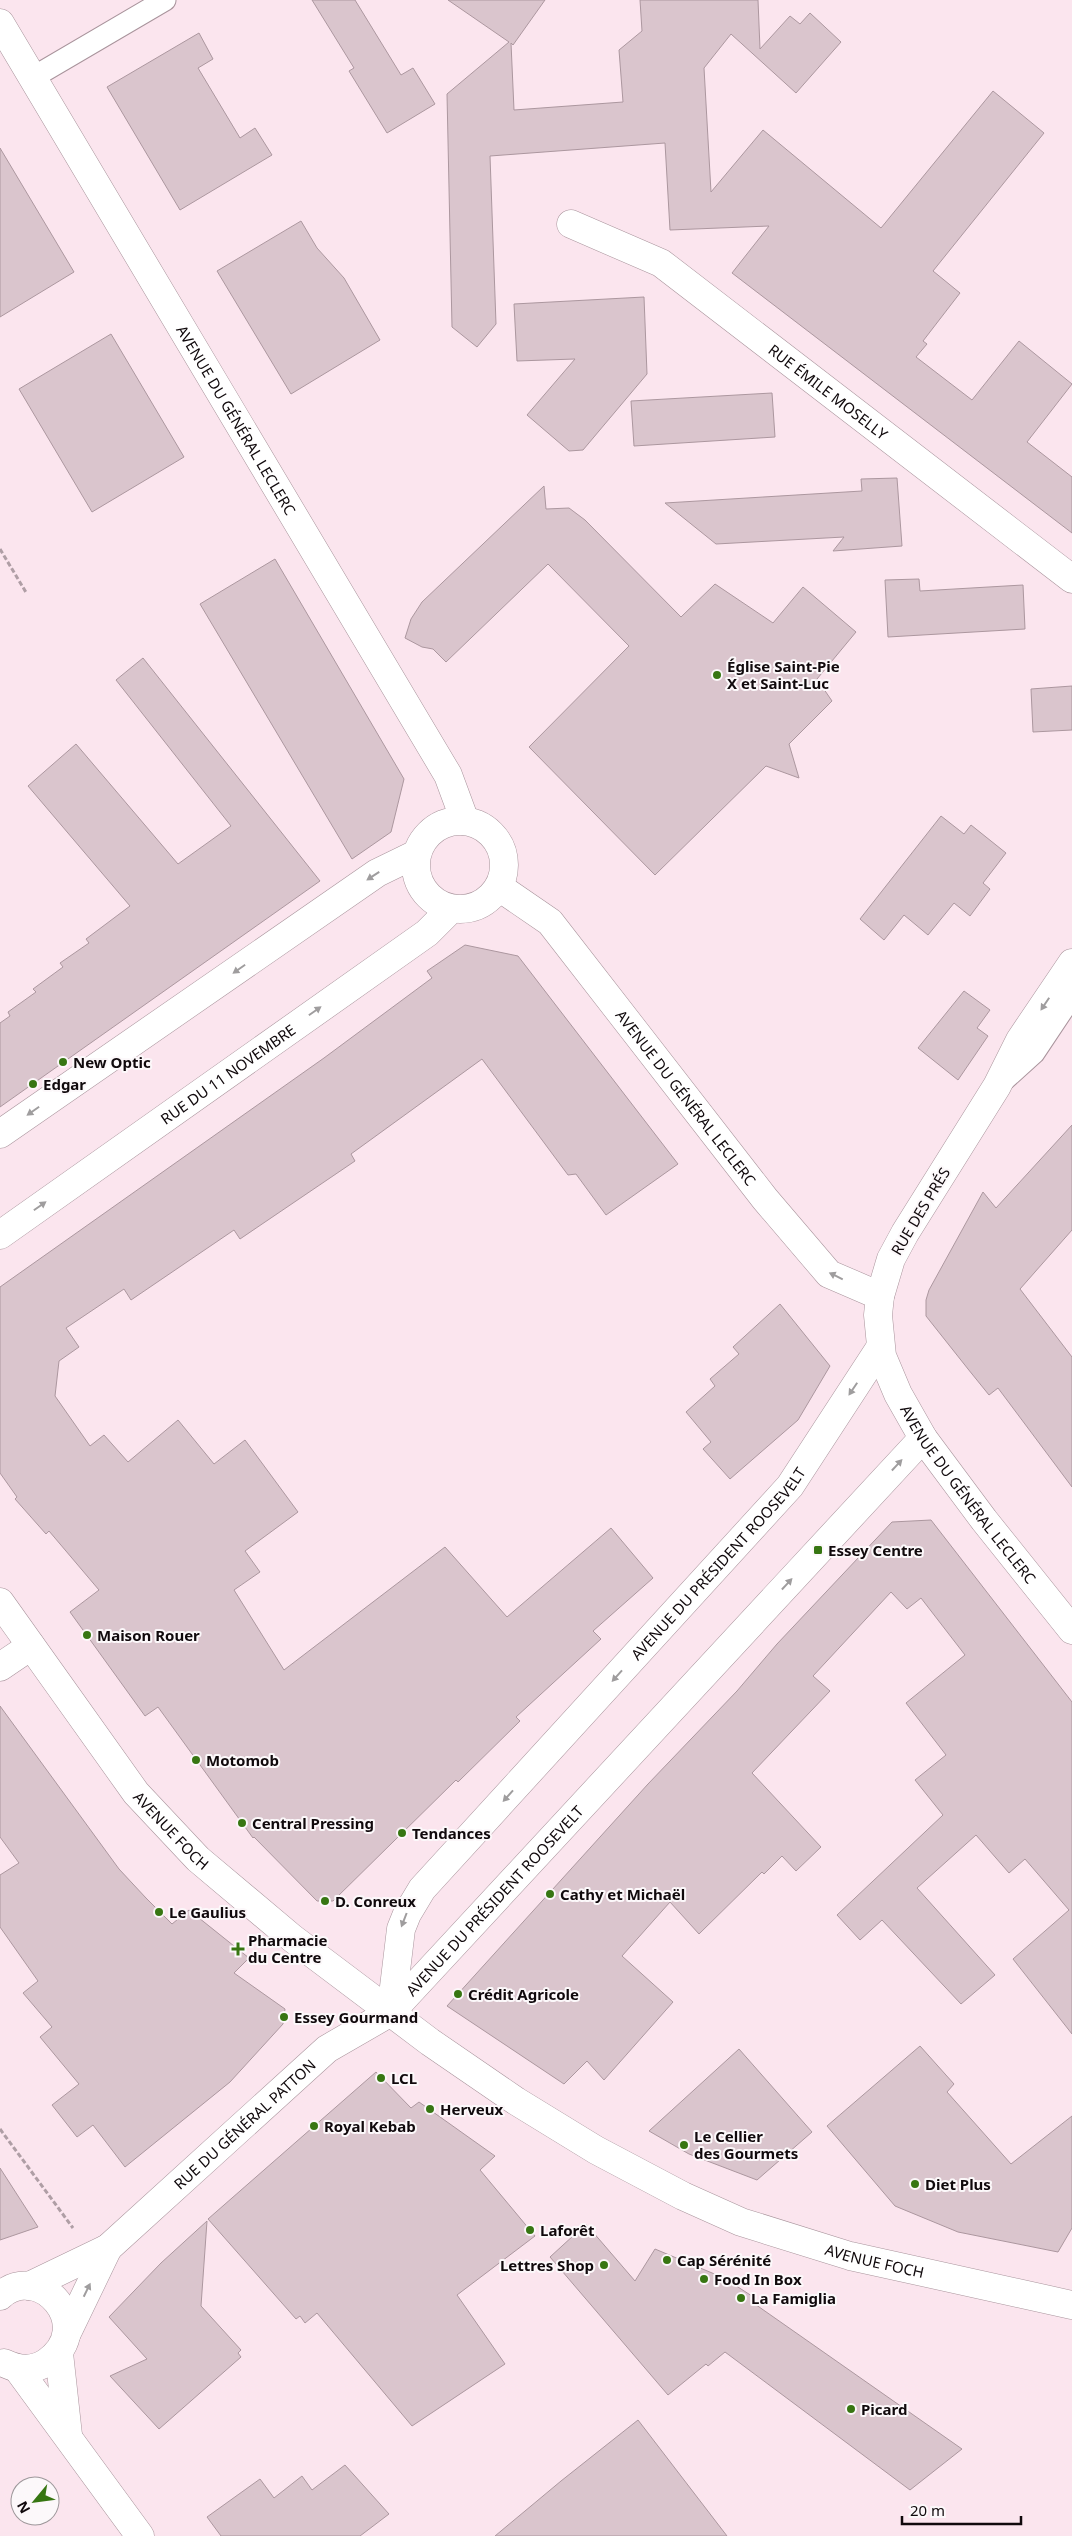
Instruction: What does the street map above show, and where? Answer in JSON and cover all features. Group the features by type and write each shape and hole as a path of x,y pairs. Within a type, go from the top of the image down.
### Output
{"street":[{"name":"AVENUE DU GÉNÉRAL LECLERC","path":"0,23 448,775 465,821"},
{"name":"RUE ÉMILE MOSELLY","path":"571,224 661,263 1072,579"},
{"path":"0,1134 377,873 416,854 430,833 443,824 465,821 483,827 494,836 502,852 504,871 499,887 486,901 468,909 451,909 432,900 420,884 416,854"},
{"name":"AVENUE DU GÉNÉRAL LECLERC","path":"499,887 550,922 764,1199 829,1274 880,1296"},
{"name":"RUE DU 11 NOVEMBRE","path":"0,1234 427,933 451,909"},
{"name":"RUE DES PRÉS","path":"880,1348 878,1315 880,1296 891,1259 998,1086 1020,1040 1072,964"},
{"name":"AVENUE DU GÉNÉRAL LECLERC","path":"880,1348 898,1394 923,1438 984,1520 1072,1630"},
{"name":"AVENUE DU PRÉSIDENT ROOSEVELT","path":"392,2012 401,1929 407,1914 422,1889 790,1486 880,1348"},
{"name":"AVENUE DU PRÉSIDENT ROOSEVELT","path":"392,2012 923,1438"},
{"name":"AVENUE FOCH","path":"0,1602 136,1793 198,1859 278,1926 452,2057 557,2128 683,2196 741,2222 850,2256 1072,2306"},
{"path":"0,1667 31,1646"},
{"name":"RUE DU GÉNÉRAL PATTON","path":"0,2296 6,2291 29,2286 100,2251 322,2053 392,2012"},
{"name":"RUE DU GÉNÉRAL PATTON","path":"63,2343 100,2251"},
{"path":"29,2286 44,2290 58,2301 65,2316 63,2343 68,2435"},
{"path":"8,2364 40,2367 63,2343"},
{"path":"8,2364 68,2435 140,2536"}],"lane":[{"path":"32,78 165,0"},
{"name":"RUE DES PRÉS","path":"998,1086 1034,1052 1072,996"}],"path":[{"path":"0,549 27,594"},
{"path":"0,2129 100,2251"}],"building":[{"path":"312,0 355,0 401,75 413,68 435,104 387,133 349,71 354,68"},
{"path":"448,0 545,0 513,45 511,43 514,110 623,102 619,50 642,31 640,0 758,0 760,49 790,16 800,24 810,13 841,42 796,93 731,34 704,68 711,192 763,130 881,228 993,91 1044,133 933,271 960,293 923,341 927,344 916,357 972,400 1019,341 1072,384 1027,442 1072,477 1072,533 732,273 769,226 670,230 665,143 490,156 496,324 477,347 452,327 447,94 509,42"},
{"path":"199,33 213,59 198,68 240,138 255,128 272,155 180,210 107,87"},
{"path":"0,148 74,272 0,317"},
{"path":"301,221 317,248 344,278 380,340 291,394 217,271"},
{"path":"644,297 647,374 583,450 569,451 527,415 575,359 517,361 514,304"},
{"path":"111,334 184,457 92,512 19,389"},
{"path":"772,393 775,437 634,446 631,401"},
{"path":"897,478 902,546 833,551 844,537 716,544 665,503 862,491 861,479"},
{"name":"Église Saint-Pie X et Saint-Luc","path":"544,486 546,509 569,508 585,520 681,617 715,584 773,623 803,587 856,632 817,679 832,701 789,744 799,778 766,766 655,875 529,747 629,646 548,564 446,662 433,649 422,647 405,638 411,619 422,602"},
{"path":"275,559 404,779 391,832 352,859 200,604"},
{"path":"919,579 920,591 1023,585 1025,629 888,637 885,580"},
{"path":"143,658 320,881 0,1107 0,1023 10,1016 8,1012 36,992 33,989 63,967 60,963 89,943 86,939 130,906 28,786 76,744 178,864 231,826 116,680"},
{"path":"1072,686 1072,730 1033,732 1031,689"},
{"path":"941,816 964,834 971,825 1006,853 983,883 990,889 970,916 954,903 928,935 904,915 884,940 860,919"},
{"path":"465,945 518,956 678,1164 606,1215 576,1174 568,1175 482,1059 351,1154 355,1161 240,1239 234,1230 131,1300 124,1289 66,1328 79,1347 59,1361 55,1396 90,1446 104,1435 128,1462 178,1420 214,1464 245,1440 298,1512 245,1551 260,1572 234,1590 284,1670 445,1547 507,1617 611,1528 653,1578 593,1631 601,1639 516,1717 520,1721 458,1782 456,1780 333,1901 317,1901 253,1838 158,1707 145,1716 70,1612 99,1590 49,1531 46,1534 15,1499 17,1497 0,1473 0,1287 324,1058 432,978 427,971"},
{"path":"964,991 990,1010 977,1028 988,1036 958,1080 918,1048"},
{"path":"1072,1125 1072,1230 1020,1289 1072,1357 1072,1487 998,1388 989,1395 926,1316 926,1300 929,1290 983,1192 996,1208"},
{"path":"780,1304 830,1366 798,1420 730,1479 703,1449 711,1442 686,1412 715,1386 710,1379 739,1354 733,1347"},
{"path":"931,1520 1072,1702 1072,2034 1013,1959 1069,1910 1025,1859 1009,1873 976,1835 917,1888 995,1975 961,2004 882,1920 860,1940 837,1915 943,1815 915,1780 946,1755 906,1703 965,1655 921,1598 907,1609 891,1592 813,1676 830,1691 752,1773 821,1847 796,1871 782,1856 764,1874 762,1872 699,1934 670,1902 622,1956 673,2002 604,2080 587,2061 564,2084 447,2006 648,1784 737,1691 777,1644 892,1522"},
{"path":"0,1706 119,1869 146,1898 172,1924 189,1910 249,1958 234,1973 285,2009 283,2024 230,2082 125,2167 93,2125 77,2137 52,2105 79,2084 40,2037 52,2027 23,1993 38,1981 0,1927 0,1875 19,1863 0,1837"},
{"path":"920,2046 954,2084 947,2092 1011,2164 1072,2116 1072,2228 1058,2252 958,2232 895,2206 827,2126"},
{"path":"739,2049 812,2132 757,2180 689,2154 649,2131"},
{"path":"376,2072 411,2108 419,2102 495,2156 480,2170 535,2236 457,2295 505,2364 412,2426 317,2313 305,2323 300,2316 296,2319 208,2219"},
{"path":"0,2168 38,2227 0,2240"},
{"path":"207,2221 201,2306 241,2350 238,2353 241,2357 159,2429 110,2376 147,2359 109,2317 161,2263"},
{"path":"586,2224 635,2281 655,2249 724,2278 755,2298 752,2302 962,2449 910,2490 725,2352 708,2366 706,2364 668,2395 550,2257"},
{"path":"638,2420 727,2536 495,2536 561,2481"},
{"path":"345,2465 389,2514 360,2536 221,2536 207,2517 260,2479 274,2498 302,2476 312,2490"}],"place":[{"name":"Église Saint-Pie X et Saint-Luc","path":"717,675"},
{"name":"New Optic","path":"63,1062"},
{"name":"Edgar","path":"33,1084"},
{"name":"Essey Centre","path":"818,1550"},
{"name":"Maison Rouer","path":"87,1635"},
{"name":"Motomob","path":"196,1760"},
{"name":"Central Pressing","path":"242,1823"},
{"name":"Tendances","path":"402,1833"},
{"name":"Cathy et Michaël","path":"550,1894"},
{"name":"D. Conreux","path":"325,1901"},
{"name":"Le Gaulius","path":"159,1912"},
{"name":"Pharmacie du Centre","path":"238,1949"},
{"name":"Crédit Agricole","path":"458,1994"},
{"name":"Essey Gourmand","path":"284,2017"},
{"name":"LCL","path":"381,2078"},
{"name":"Herveux","path":"430,2109"},
{"name":"Royal Kebab","path":"314,2126"},
{"name":"Le Cellier des Gourmets","path":"684,2145"},
{"name":"Diet Plus","path":"915,2184"},
{"name":"Laforêt","path":"530,2230"},
{"name":"Cap Sérénité","path":"667,2260"},
{"name":"Lettres Shop","path":"604,2265"},
{"name":"Food In Box","path":"704,2279"},
{"name":"La Famiglia","path":"741,2298"},
{"name":"Picard","path":"851,2409"}]}
